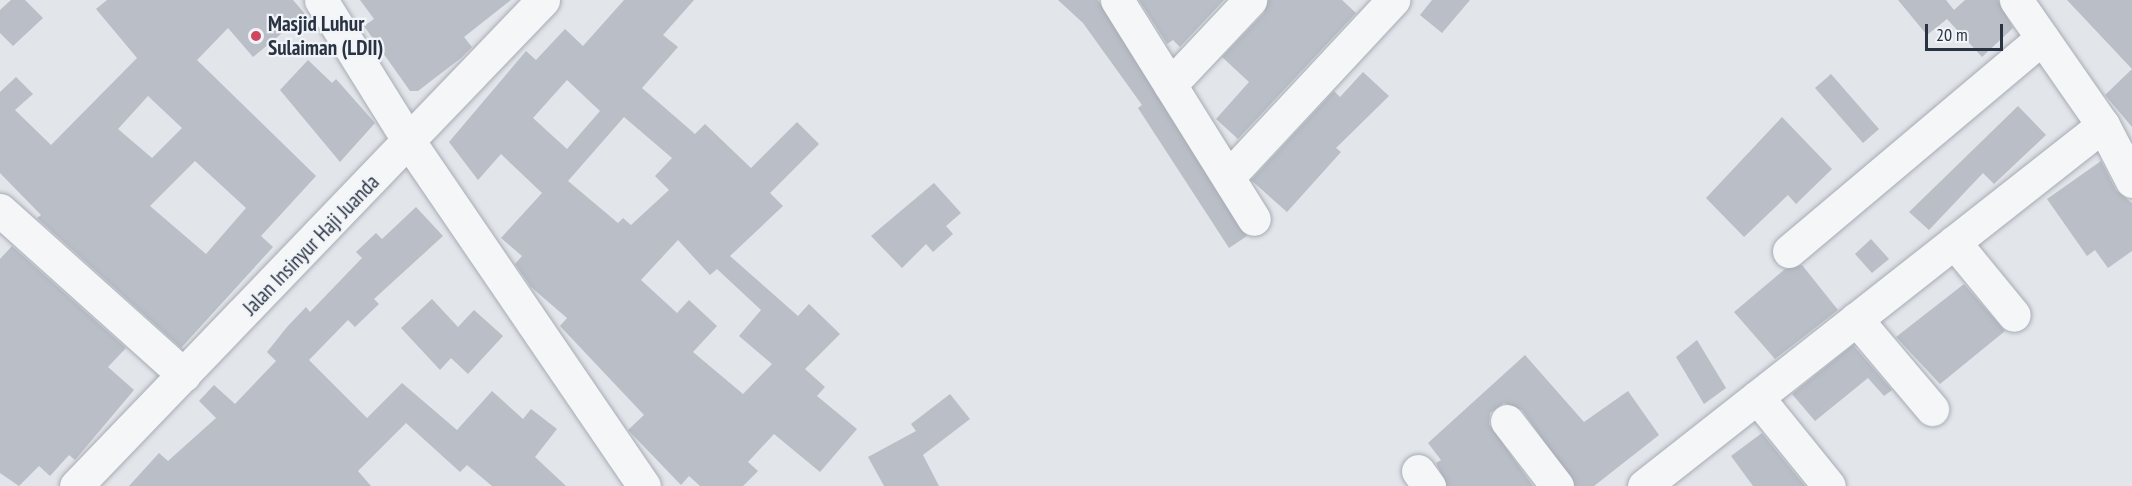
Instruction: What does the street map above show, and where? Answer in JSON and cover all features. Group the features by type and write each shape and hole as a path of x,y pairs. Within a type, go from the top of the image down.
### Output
{"street":[{"path":"321,0 410,143 644,486"},
{"name":"Jalan Insinyur Haji Juanda","path":"76,486 410,143 543,0"},
{"path":"1117,0 1254,219"},
{"path":"1170,85 1250,0"},
{"path":"1229,176 1393,0"},
{"path":"2016,0 2103,125 2132,181"},
{"path":"1789,250 2042,38"},
{"path":"1666,480 1756,397 2103,125"},
{"path":"0,210 184,375"},
{"path":"1954,242 2014,315"},
{"path":"1856,319 1932,409"},
{"path":"1756,397 1829,486"},
{"path":"1507,421 1557,486"}],"building":[{"path":"11,0 25,0 43,18 13,46 0,33 0,10"},
{"path":"107,0 293,0 305,14 253,57 228,28 197,60 316,176 261,236 273,247 181,348 37,218 41,215 0,173 0,92 16,77 33,94 15,110 51,145 137,58 96,9","holes":["148,96 182,128 152,158 118,129","195,161 246,208 206,254 150,206"]},
{"path":"360,0 511,0 464,37 472,47 461,58 418,91 410,91 364,26 374,19"},
{"path":"624,0 694,0 663,35 678,47 642,88 695,134 705,124 751,168 797,122 819,144 770,193 783,206 730,256 798,316 809,304 840,334 805,369 825,387 817,396 857,429 820,472 774,434 748,462 758,471 743,486 700,486 689,476 681,485 628,430 644,415 560,326 567,318 531,287 515,264 522,256 501,238 542,193 501,154 478,180 449,142 526,51 536,60 565,29 583,46","holes":["567,80 600,111 567,149 533,118","624,117 672,158 655,176 669,190 631,225 623,218 618,223 568,181","678,240 710,275 717,269 761,310 739,336 772,364 743,394 693,352 717,326 689,300 677,313 641,280"]},
{"path":"1058,0 1098,0 1247,236 1229,248 1138,108 1142,105 1083,23"},
{"path":"1139,0 1224,0 1180,47 1173,40 1167,44"},
{"path":"1268,0 1342,0 1356,13 1238,139 1216,119 1249,82 1222,57 1264,13"},
{"path":"1432,0 1470,0 1442,33 1420,15"},
{"path":"1898,0 1946,0 1954,10 1965,0 1998,0 2013,28 1982,57 1947,19 1927,35"},
{"path":"2067,0 2132,0 2132,69"},
{"path":"308,60 332,83 336,79 375,123 340,162 280,90"},
{"path":"2132,69 2132,127 2105,95"},
{"path":"1363,72 1389,96 1336,148 1341,152 1287,212 1251,180 1334,91 1340,97"},
{"path":"1831,74 1879,129 1863,143 1815,88"},
{"path":"2018,106 2046,135 1994,184 1983,173 1929,230 1909,212"},
{"path":"1782,117 1832,169 1796,204 1788,195 1744,237 1706,198"},
{"path":"2101,161 2116,190 2132,203 2132,251 2108,268 2095,250 2087,256 2047,199"},
{"path":"934,183 961,213 946,226 953,234 933,252 926,244 902,268 871,236"},
{"path":"416,207 443,236 374,299 379,304 355,327 348,320 309,360 367,418 402,383 457,430 492,391 523,419 531,409 557,429 535,457 566,486 492,486 467,465 460,472 406,423 358,471 371,486 129,486 159,453 168,461 216,418 199,401 214,385 235,404 276,361 267,352 287,327 306,307 310,312 362,258 356,252 376,233 382,239"},
{"path":"1871,239 1889,259 1872,273 1855,254"},
{"path":"12,246 126,348 108,367 134,390 75,460 69,455 50,476 39,466 19,486 0,473 0,259"},
{"path":"1802,265 1838,310 1775,359 1734,312 1785,269"},
{"path":"1964,284 2005,331 1940,384 1896,337"},
{"path":"432,299 458,327 474,310 503,336 468,374 451,358 440,370 401,328"},
{"path":"1697,340 1726,388 1704,404 1676,357"},
{"path":"1853,345 1892,390 1884,396 1868,378 1815,421 1792,394"},
{"path":"1525,355 1584,422 1628,391 1659,435 1594,486 1575,486 1522,410 1504,403 1490,413 1489,424 1533,486 1447,486 1436,463 1441,460 1428,443"},
{"path":"950,394 970,419 923,455 939,486 884,486 868,457 916,431 911,424"},
{"path":"1762,433 1805,486 1753,486 1731,456"}],"place":[{"name":"Masjid Luhur Sulaiman (LDII)","path":"256,36"}]}
